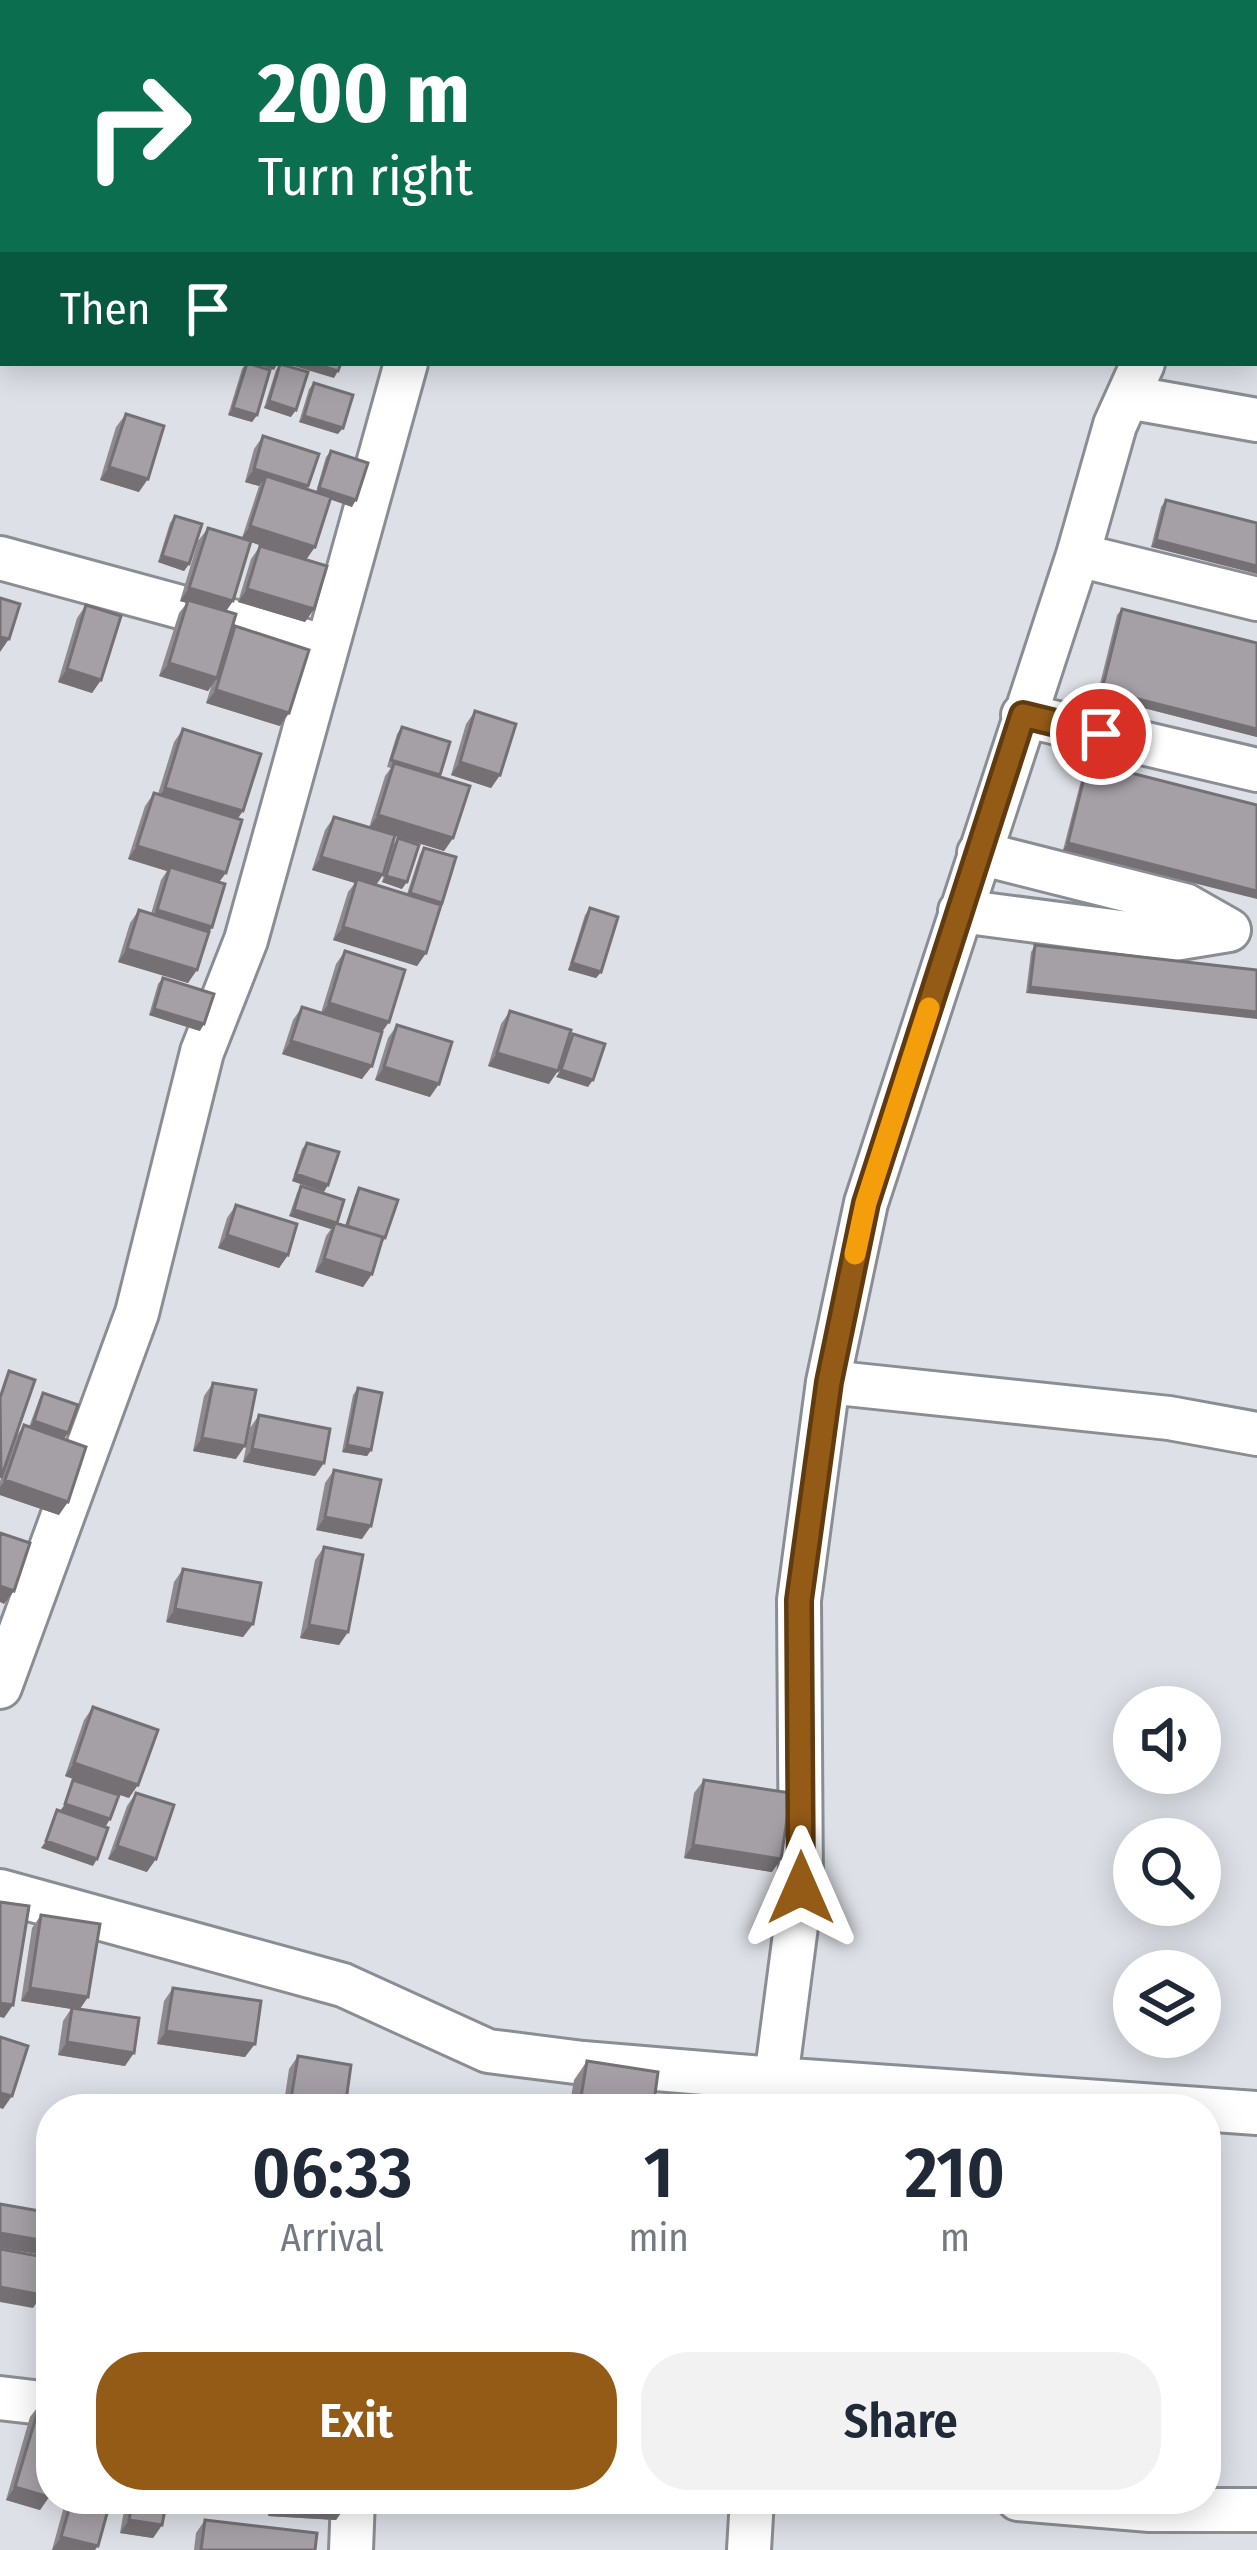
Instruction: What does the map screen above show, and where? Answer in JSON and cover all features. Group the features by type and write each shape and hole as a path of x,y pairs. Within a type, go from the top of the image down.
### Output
{"street":[{"path":"0,1687 32,1548 137,1313 202,1052 246,940 405,366"},
{"path":"0,1891 343,1985 488,2051 776,2094 801,1888 799,1600 829,1382 866,1203 1078,555 1115,425 1136,380 1257,419"},
{"path":"1078,555 1257,599"},
{"path":"0,558 324,646"},
{"path":"1023,715 1257,770"},
{"path":"979,853 1185,904 1243,932"},
{"path":"960,910 1174,939 1243,932"},
{"path":"829,1382 1168,1418 1257,1433"},
{"path":"1221,2112 1257,2113"},
{"path":"0,2398 36,2402"},
{"path":"1221,2510 1257,2510"},
{"path":"351,2550 352,2514"},
{"path":"749,2550 751,2514"}],"building":[{"path":"246,366 270,370 257,415 233,408"},
{"path":"279,366 308,372 296,410 269,401"},
{"path":"314,383 353,395 343,428 304,416"},
{"path":"126,414 164,426 148,479 109,467"},
{"path":"263,436 319,454 308,486 254,469"},
{"path":"331,451 368,463 356,500 319,488"},
{"path":"266,476 331,497 315,547 250,526"},
{"path":"1166,500 1257,523 1257,566 1156,540"},
{"path":"175,516 202,524 189,564 162,556"},
{"path":"208,528 251,541 233,601 189,588"},
{"path":"260,546 327,566 314,609 247,589"},
{"path":"0,598 20,604 9,639 0,637"},
{"path":"188,600 236,614 217,678 169,663"},
{"path":"86,605 121,616 101,680 67,669"},
{"path":"1122,609 1257,643 1257,729 1102,690"},
{"path":"235,626 309,650 289,713 216,690"},
{"path":"475,711 516,724 500,775 460,762"},
{"path":"402,727 450,742 440,775 391,760"},
{"path":"183,729 261,754 243,811 165,788"},
{"path":"1088,762 1257,805 1257,891 1068,843"},
{"path":"394,763 470,786 453,838 378,815"},
{"path":"154,793 242,820 226,873 137,846"},
{"path":"334,817 395,835 383,875 321,857"},
{"path":"398,838 419,845 407,882 386,876"},
{"path":"424,848 456,857 442,903 410,893"},
{"path":"170,867 225,884 212,927 157,910"},
{"path":"357,879 441,905 426,953 343,927"},
{"path":"590,908 618,917 601,972 572,963"},
{"path":"139,910 209,932 197,970 127,949"},
{"path":"1035,945 1257,970 1257,1012 1030,987"},
{"path":"345,951 405,970 389,1022 329,1003"},
{"path":"163,978 214,994 204,1024 154,1009"},
{"path":"302,1007 382,1032 372,1066 291,1041"},
{"path":"510,1011 571,1030 558,1071 497,1053"},
{"path":"397,1025 452,1042 439,1084 384,1067"},
{"path":"573,1034 605,1044 593,1080 561,1070"},
{"path":"307,1143 339,1152 328,1185 296,1174"},
{"path":"301,1186 344,1200 337,1223 294,1210"},
{"path":"359,1188 398,1200 385,1238 347,1226"},
{"path":"236,1205 297,1224 288,1255 227,1235"},
{"path":"335,1223 383,1237 372,1274 324,1259"},
{"path":"9,1371 35,1380 1,1478 0,1398"},
{"path":"213,1383 256,1390 245,1446 202,1438"},
{"path":"358,1388 382,1393 371,1450 347,1445"},
{"path":"43,1393 78,1405 68,1433 34,1421"},
{"path":"259,1415 330,1429 324,1463 252,1449"},
{"path":"24,1425 86,1447 68,1502 5,1480"},
{"path":"334,1470 381,1480 371,1526 325,1517"},
{"path":"0,1533 30,1543 14,1591 0,1586"},
{"path":"324,1547 363,1555 348,1632 309,1625"},
{"path":"183,1569 261,1583 253,1624 175,1609"},
{"path":"93,1707 158,1730 138,1785 74,1763"},
{"path":"73,1780 119,1795 110,1819 65,1804"},
{"path":"704,1780 791,1793 781,1859 693,1845"},
{"path":"136,1793 174,1805 156,1859 117,1846"},
{"path":"57,1810 108,1828 97,1859 46,1841"},
{"path":"0,1902 29,1906 13,2005 0,2003"},
{"path":"41,1915 100,1924 88,1997 30,1988"},
{"path":"173,1988 261,2001 255,2044 166,2031"},
{"path":"72,2008 139,2018 134,2053 67,2042"},
{"path":"0,2037 28,2046 12,2096 0,2093"},
{"path":"298,2056 351,2065 347,2094 292,2094"},
{"path":"587,2061 658,2072 655,2094 582,2094"},
{"path":"0,2204 36,2210 36,2239 0,2233"},
{"path":"0,2249 36,2256 36,2294 0,2287"},
{"path":"36,2417 36,2493 15,2487"},
{"path":"68,2514 107,2514 98,2546 61,2537"},
{"path":"130,2514 164,2514 162,2525 129,2520"},
{"path":"205,2520 317,2533 315,2550 201,2550"}],"slow traffic":[{"path":"855,1254 866,1203 929,1008"}],"route":[{"path":"801,1888 799,1600 829,1382 866,1203 1023,715 1101,734"}]}
